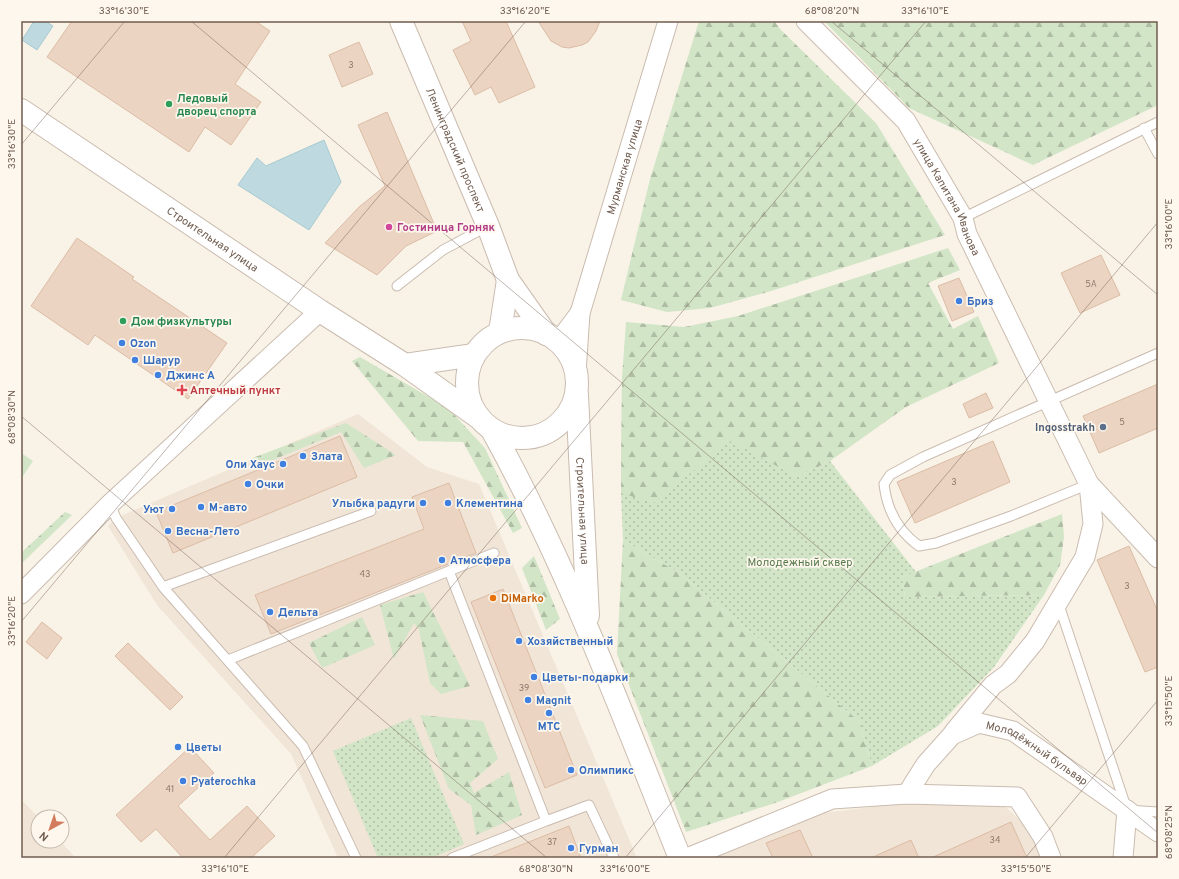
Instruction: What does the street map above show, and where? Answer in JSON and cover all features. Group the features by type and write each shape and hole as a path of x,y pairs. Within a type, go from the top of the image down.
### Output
{"street":[{"name":"Ленинградский проспект","path":"401,21 488,226 508,280 552,338"},
{"name":"Мурманская улица","path":"580,313 668,21"},
{"name":"улица Капитана Иванова","path":"806,21 906,121 963,218 967,234 1089,484"},
{"name":"Строительная улица","path":"21,110 320,311 405,365 485,424 523,486 566,577 680,858"},
{"name":"Ленинградский проспект","path":"500,332 508,280"},
{"path":"21,594 110,504 320,311"},
{"path":"552,338 580,313"},
{"path":"576,381 571,357 552,338 521,328 500,332 484,343 474,355 468,372 467,390 473,408 485,424 512,437 531,438 544,434 564,419 574,402 576,381 580,313"},
{"path":"405,365 474,355"},
{"name":"Строительная улица","path":"576,381 589,633"},
{"path":"1089,484 1158,558"},
{"path":"952,735 993,685 1008,674 1035,641 1085,557 1092,524 1089,484"},
{"name":"Молодёжный бульвар","path":"907,794 926,764 952,735 979,724 1013,731 1158,832"},
{"path":"687,858 832,799 907,794 1017,798 1043,838 1051,858"},
{"path":"1123,858 1126,810"}],"lane":[{"path":"963,218 1158,122"},
{"path":"1144,128 1158,154"},
{"path":"397,286 443,250 488,226"},
{"path":"1089,484 1011,516 936,543 919,546 909,539 894,520 884,484 890,474 923,457 1158,353"},
{"path":"110,504 116,518 163,587 303,746 356,858"},
{"path":"163,587 371,511"},
{"path":"228,660 494,553"},
{"path":"449,571 546,821"},
{"path":"1058,601 1126,810 1158,812"},
{"path":"452,858 589,805 614,858"}],"shaded area":[{"path":"358,414 427,467 479,484 637,858 338,858 291,754 157,605 108,526 116,518"},
{"path":"990,793 1042,840 1051,858 707,858 822,813"},
{"path":"21,799 30,809 30,849 68,849 76,858 21,858"}],"green space":[{"path":"699,21 774,21 780,29 876,123 945,235 768,292 710,308 667,312 621,300 650,179"},
{"path":"824,21 1158,21 1158,105 1033,165 909,108"},
{"path":"948,248 960,270 928,283 953,329 978,316 999,363 906,407 830,461 797,477 731,441 653,503 621,493 622,377 626,322 684,327 738,316"},
{"path":"360,357 448,408 485,448 522,528 513,533 463,442 418,441 352,361"},
{"name":"Молодежный сквер","path":"622,377 797,477 830,461 916,572 902,577 905,597 1044,595 994,667 938,726 872,766 859,721 679,573 623,540 621,493"},
{"path":"346,423 396,455 364,468 341,432 251,469 253,458"},
{"path":"21,453 33,461 21,479"},
{"path":"65,512 72,515 21,564 21,553"},
{"path":"1062,514 1064,537 1060,565 1044,595 905,597 902,577"},
{"path":"623,540 679,573 859,721 872,766 778,802 686,832 617,654"},
{"path":"534,556 560,619 546,630 522,568"},
{"path":"423,592 470,686 441,694 430,683 419,630 414,623 394,659 380,605"},
{"path":"362,617 375,645 322,668 309,643"},
{"path":"420,715 483,721 498,759 470,783 474,793 509,772 522,815 476,835 471,805 449,789"},
{"path":"411,718 464,844 432,858 378,858 333,751"}],"water":[{"path":"34,21 45,21 53,26 37,50 22,40"},
{"path":"324,140 341,182 309,230 238,185 257,158 266,166"}],"building":[{"name":"Ледовый дворец спорта","path":"72,21 255,21 270,31 235,84 261,102 231,145 205,127 189,152 47,57"},
{"path":"462,21 506,21 535,87 499,103 491,87 475,95 453,50 471,41"},
{"path":"538,21 600,21 596,31 588,42 569,48 562,47 551,41"},
{"path":"359,42 373,74 342,87 329,55"},
{"path":"387,112 437,231 406,246 377,275 325,243 359,207 385,186 358,125"},
{"name":"Дом физкультуры","path":"77,238 134,277 132,279 227,343 188,399 95,335 88,345 31,306"},
{"path":"1101,255 1120,295 1080,313 1061,273"},
{"path":"959,278 974,312 952,321 938,286"},
{"path":"1158,384 1158,428 1099,453 1083,416"},
{"path":"986,393 993,408 969,418 963,404"},
{"path":"340,436 357,477 173,553 156,512"},
{"path":"993,441 1010,482 915,523 897,482"},
{"path":"449,483 476,553 271,634 255,595 424,529 412,497"},
{"path":"1129,546 1158,612 1158,667 1145,672 1097,560"},
{"path":"503,589 577,775 545,788 471,602"},
{"path":"42,622 62,638 47,659 26,642"},
{"path":"128,643 183,697 170,710 115,656"},
{"path":"190,747 214,773 178,806 210,840 247,806 275,836 251,858 183,858 156,829 141,842 116,815"},
{"path":"1011,822 1027,858 931,858"},
{"path":"569,826 581,858 491,858 491,857"},
{"path":"800,830 813,858 773,858 766,843"},
{"path":"911,840 919,858 871,858"}],"place":[{"name":"Ледовый дворец спорта","path":"169,104"},
{"name":"Гостиница Горняк","path":"389,227"},
{"name":"Бриз","path":"959,301"},
{"name":"Дом физкультуры","path":"123,321"},
{"name":"Ozon","path":"122,343"},
{"name":"Шарур","path":"135,360"},
{"name":"Джинс А","path":"158,375"},
{"name":"Аптечный пункт","path":"182,390"},
{"name":"Ingosstrakh","path":"1103,427"},
{"name":"Злата","path":"303,456"},
{"name":"Оли Хаус","path":"283,464"},
{"name":"Очки","path":"248,484"},
{"name":"Улыбка радуги","path":"423,503"},
{"name":"Клементина","path":"448,503"},
{"name":"М-авто","path":"201,507"},
{"name":"Уют","path":"172,509"},
{"name":"Весна-Лето","path":"168,531"},
{"name":"Атмосфера","path":"442,560"},
{"name":"DiMarko","path":"493,598"},
{"name":"Дельта","path":"270,612"},
{"name":"Хозяйственный","path":"519,641"},
{"name":"Цветы-подарки","path":"534,677"},
{"name":"Magnit","path":"528,700"},
{"name":"МТС","path":"549,713"},
{"name":"Цветы","path":"178,747"},
{"name":"Олимпикс","path":"571,770"},
{"name":"Pyaterochka","path":"183,781"},
{"name":"Гурман","path":"571,848"}]}
